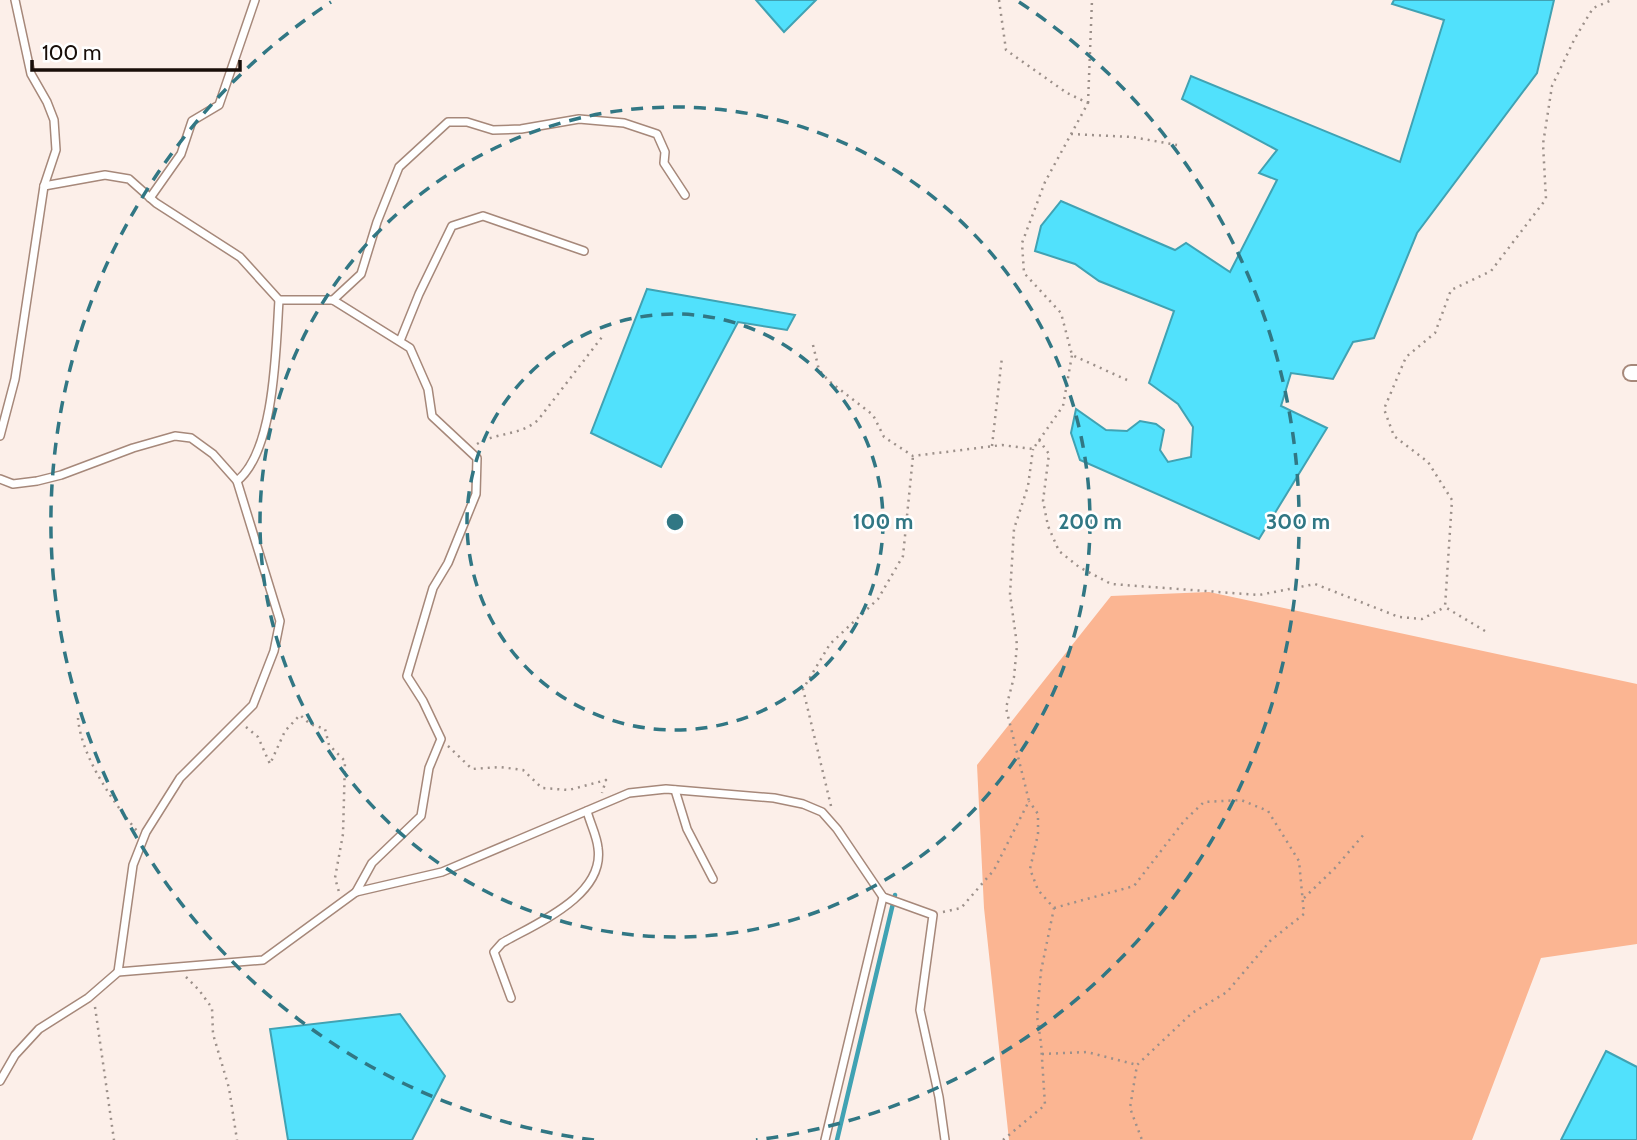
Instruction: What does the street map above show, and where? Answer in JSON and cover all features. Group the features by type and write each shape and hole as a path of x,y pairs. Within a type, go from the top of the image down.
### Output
{"lane":[{"path":"0,436 15,379 44,186 56,150 54,120 31,74 15,0"},
{"path":"150,198 181,154 192,121 219,105 255,0"},
{"path":"333,300 361,274 377,222 399,167 448,122 467,121 493,130 521,129 579,119 624,123 657,134 665,152 664,163 685,195"},
{"path":"44,186 105,176 129,180 150,198 240,257 279,300 272,396 258,449 248,472 237,481"},
{"path":"400,341 452,226 483,216 584,251"},
{"path":"0,1081 15,1055 39,1029 93,993 118,972 263,960 356,892 372,863 421,816 429,768 441,739 423,701 407,676 433,588 448,562 476,494 477,458 432,416 428,389 410,348 333,300 279,300"},
{"path":"0,479 13,484 61,475 133,448 175,436 191,438 213,454 237,481 280,621 274,652 253,705 180,778 143,839 133,865 118,972"},
{"path":"356,892 442,872 629,793 675,790 774,798 803,804 822,812 837,829 883,897 933,915 920,1010 939,1097 945,1140"},
{"path":"675,790 687,829 713,879"},
{"path":"511,998 494,952 502,943 573,902 594,875 599,850 587,811"},
{"path":"825,1140 883,897"}],"path":[{"path":"999,0 1006,50 1067,93 1088,103"},
{"path":"1054,908 1038,890 1030,869 1038,834 1038,814 1029,801 1006,708 1014,677 1017,645 1010,594 1014,529 1028,486 1033,449 1063,406 1072,355 1061,313 1024,273 1022,243 1045,182 1088,103 1092,0"},
{"path":"1445,607 1452,499 1428,462 1394,436 1384,409 1406,357 1435,333 1451,290 1491,271 1546,199 1543,144 1552,86 1593,8 1612,0"},
{"path":"1071,134 1132,137 1177,145"},
{"path":"468,450 486,439 530,427 601,337"},
{"path":"813,345 818,370 873,415 884,438 913,456 992,446 1033,449"},
{"path":"1072,355 1127,380"},
{"path":"992,446 1002,357"},
{"path":"1039,440 1049,454 1042,501 1048,526 1059,551 1079,567 1111,584 1259,595 1315,584 1399,617 1422,619 1445,607"},
{"path":"837,829 803,689 830,643 878,599 904,556 913,456"},
{"path":"1445,607 1485,631"},
{"path":"238,720 258,737 270,764 285,731 300,715 310,724 325,729 329,745 345,761 343,834 335,878 338,891 348,899"},
{"path":"78,718 79,735 114,804 143,839"},
{"path":"441,739 471,769 500,767 523,770 542,788 569,790 606,780 596,807"},
{"path":"1054,908 1134,886 1184,821 1204,802 1241,800 1268,811 1299,861 1304,914 1271,940 1227,992 1192,1013 1137,1065 1130,1108 1142,1140"},
{"path":"933,915 961,908 994,870 1029,801"},
{"path":"1304,898 1365,834"},
{"path":"1003,1140 1045,1105 1037,1016 1041,971 1054,908"},
{"path":"177,967 212,1008 213,1034 229,1088 237,1140"},
{"path":"93,993 114,1140"},
{"path":"1042,1054 1087,1052 1137,1065"}],"shaded area":[{"path":"1209,592 1637,684 1637,944 1541,958 1472,1140 1009,1140 984,908 977,765 1111,596"}],"water":[{"path":"756,0 816,0 784,32"},
{"path":"1394,0 1554,0 1537,73 1417,233 1374,338 1353,342 1333,379 1291,373 1281,406 1327,428 1259,539 1080,460 1071,433 1076,409 1106,430 1127,431 1140,421 1156,424 1164,430 1160,450 1168,462 1191,457 1193,427 1178,404 1149,383 1174,311 1099,281 1075,264 1035,251 1041,226 1061,201 1175,250 1186,243 1230,272 1277,180 1259,173 1277,150 1182,99 1191,76 1400,162 1444,20 1392,4"},
{"path":"647,289 795,315 787,330 738,322 661,467 591,433"},
{"path":"400,1014 445,1076 412,1140 288,1140 270,1029"},
{"path":"1606,1051 1637,1067 1637,1140 1561,1140"}],"waterway":[{"path":"837,1140 895,895"}]}
